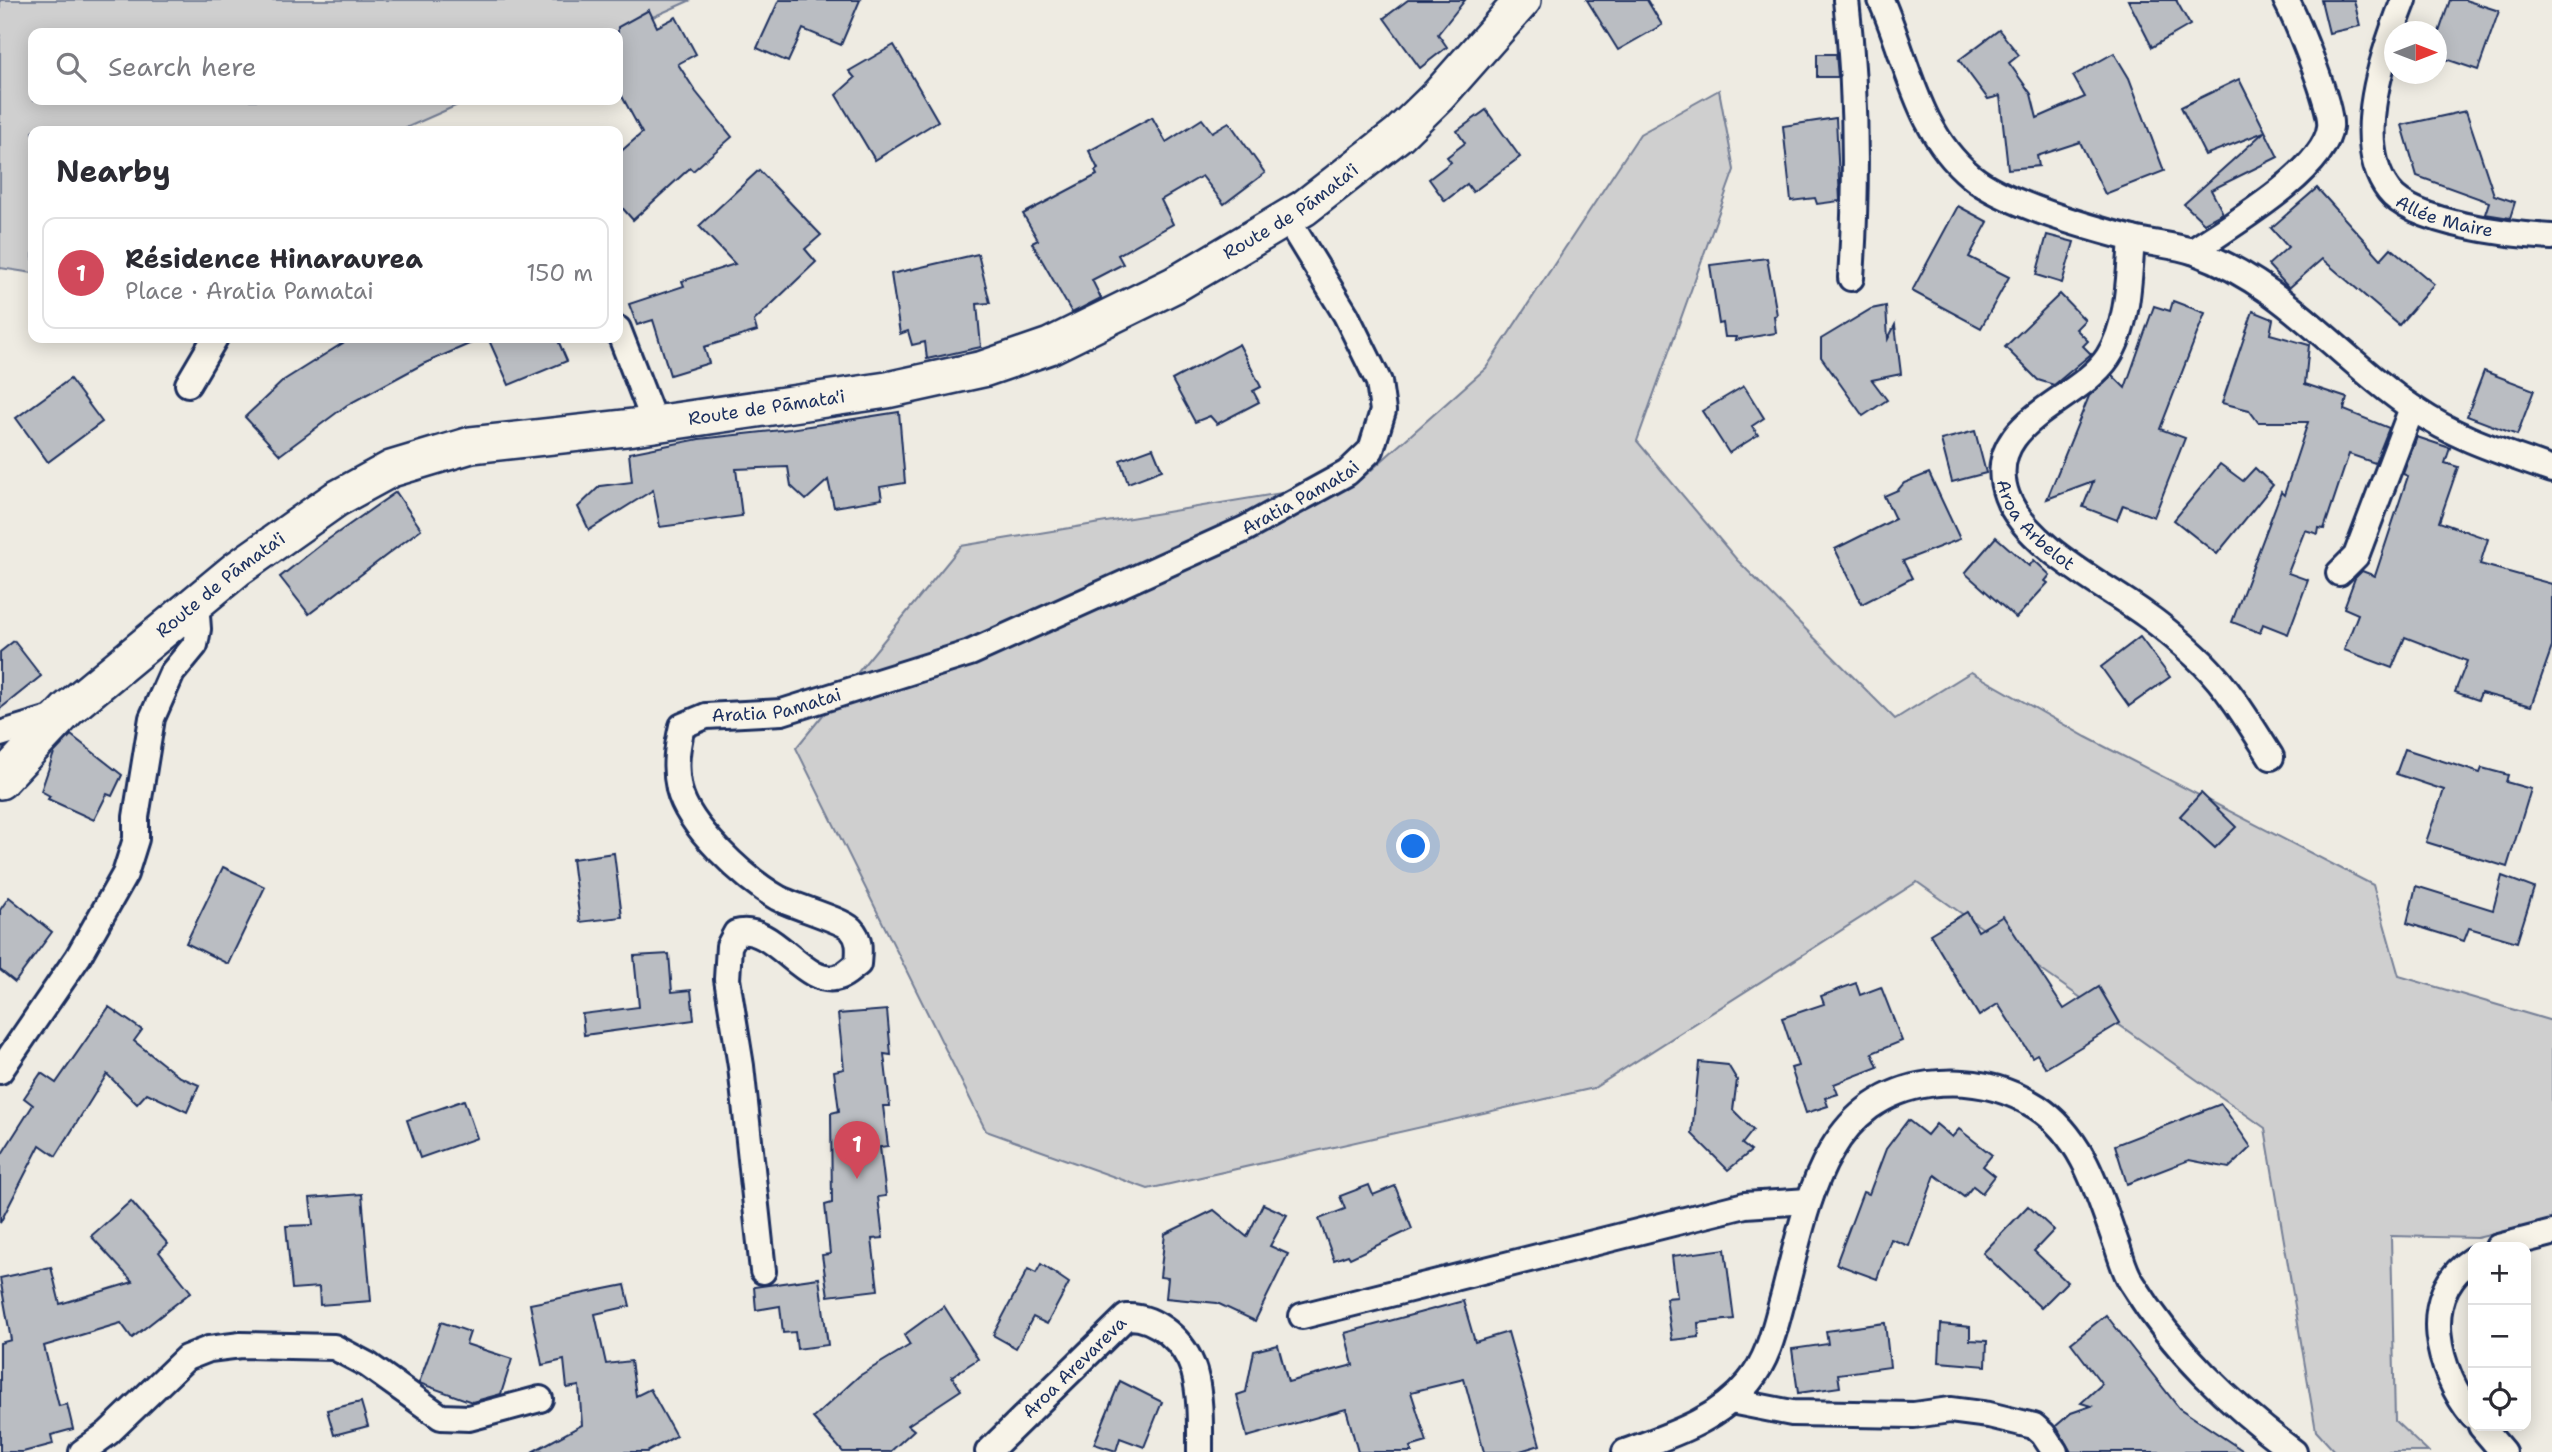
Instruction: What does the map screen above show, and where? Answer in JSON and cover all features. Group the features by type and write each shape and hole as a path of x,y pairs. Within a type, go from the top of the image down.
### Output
{"main road":[{"name":"Route de Pāmata'i","path":"0,781 63,715 196,602 304,520 391,469 471,445 655,424 887,390 983,369 1077,334 1174,285 1288,220 1399,134 1439,95 1523,0"}],"street":[{"path":"1846,0 1855,118 1856,209 1851,278"},
{"path":"1881,0 1899,40 1927,124 1945,152 1963,169 2004,195 2132,239 2193,251 2253,278 2300,313 2412,408 2451,432 2552,470"},
{"path":"2193,251 2240,219 2304,169 2323,150 2330,131 2329,115 2287,0"},
{"name":"Allée Maire","path":"2404,0 2378,75 2374,107 2374,149 2388,191 2400,202 2422,213 2491,232 2552,237"},
{"name":"Aratia Pamatai","path":"763,1271 741,1066 727,979 729,946 736,933 744,931 760,935 822,978 840,977 858,964 860,944 851,928 777,897 736,868 704,833 680,791 675,752 682,726 706,716 782,712 970,653 1233,534 1347,473 1371,450 1383,411 1379,382 1346,315 1288,220"},
{"name":"Aroa Arbelot","path":"2132,239 2126,295 2117,336 2108,357 2091,375 2033,418 2013,438 2006,455 2003,475 2007,496 2020,519 2047,546 2148,616 2204,664 2237,704 2271,757"},
{"path":"623,342 655,424"},
{"path":"188,384 212,343"},
{"path":"2339,573 2356,556 2412,408"},
{"path":"0,1070 78,957 129,864 136,839 136,817 152,718 172,673 195,645 198,629 196,602"},
{"path":"0,734 63,715"},
{"path":"1625,1452 1707,1419 1731,1401 1750,1381 1764,1359 1808,1201 1830,1148 1860,1115 1880,1101 1914,1086 1951,1081 1986,1085 2011,1092 2039,1108 2058,1124 2088,1165 2130,1280 2171,1341 2238,1409 2294,1452"},
{"path":"1302,1316 1745,1205 1808,1201"},
{"path":"2517,1242 2552,1233"},
{"path":"2468,1262 2460,1267 2448,1286 2440,1308 2437,1337 2446,1373 2468,1408"},
{"name":"Aroa Arevareva","path":"988,1452 1126,1317 1133,1317 1146,1318 1170,1334 1193,1369 1200,1412 1200,1452"},
{"path":"82,1452 108,1433 186,1358 209,1349 241,1345 334,1347 368,1366 441,1417 469,1419 540,1399"},
{"path":"1731,1401 1792,1413 1914,1415 1950,1410 1989,1415 2034,1426 2055,1452"},
{"path":"2485,1431 2503,1452"}],"shaded area":[{"path":"0,0 691,0 623,30 623,28 28,28 28,105 458,105 410,126 28,126 28,272 0,268"},
{"path":"1719,90 1734,170 1637,441 1737,560 1895,719 1971,672 2086,737 2373,885 2399,976 2552,1021 2552,1220 2477,1238 2391,1236 2395,1421 2428,1452 2335,1452 2316,1431 2265,1128 1917,882 1594,1088 1148,1189 986,1131 796,748 961,546 1360,480 1486,368 1640,134"}],"building":[{"path":"779,0 860,0 841,45 803,29 788,62 757,48"},
{"path":"1408,0 1465,0 1438,34 1447,47 1420,68 1384,18"},
{"path":"1587,0 1647,0 1662,25 1618,50"},
{"path":"2128,0 2176,0 2190,25 2152,47"},
{"path":"2321,0 2354,0 2360,26 2329,33"},
{"path":"2450,0 2465,0 2499,11 2478,70 2447,59 2447,21 2443,21"},
{"path":"649,10 657,27 676,17 696,54 678,64 696,92 732,137 693,171 690,168 633,220 623,209 623,150 642,133 623,98 623,28 618,27"},
{"path":"1999,30 2019,55 2009,63 2031,94 2037,118 2085,97 2073,76 2114,53 2129,78 2164,171 2105,194 2080,142 2037,156 2039,166 2008,169 2000,96 1988,99 1959,60"},
{"path":"894,45 938,121 875,160 836,95 855,78 849,71"},
{"path":"1817,54 1836,54 1838,77 1817,77"},
{"path":"2239,79 2278,157 2211,190 2223,213 2204,223 2184,204 2264,132 2205,155 2181,107"},
{"path":"1486,110 1520,157 1473,192 1467,184 1445,201 1429,179 1451,162 1447,157 1465,143 1457,131"},
{"path":"2466,111 2494,195 2515,202 2510,218 2485,214 2489,202 2417,176 2402,125"},
{"path":"1152,117 1166,142 1202,119 1212,132 1229,122 1265,173 1224,204 1202,176 1161,200 1173,224 1118,255 1123,264 1092,280 1101,298 1072,313 1032,243 1038,240 1023,214 1097,175 1095,171 1098,169 1089,151"},
{"path":"1836,118 1840,201 1817,204 1815,198 1791,201 1783,126"},
{"path":"759,170 821,235 805,249 816,262 754,321 757,331 704,347 709,363 670,375 653,320 637,325 629,304 684,286 682,281 735,264 699,226"},
{"path":"2317,188 2381,259 2391,248 2434,284 2399,325 2322,259 2289,288 2268,265 2288,247 2271,228"},
{"path":"1958,206 1988,222 1969,257 2009,277 1981,328 1912,291"},
{"path":"2047,235 2074,242 2062,283 2036,275"},
{"path":"978,254 990,303 977,304 981,347 927,359 925,342 912,345 908,331 900,334 891,274"},
{"path":"1767,258 1777,315 1774,316 1776,333 1735,340 1736,337 1725,337 1723,323 1719,324 1710,265"},
{"path":"2060,294 2085,320 2076,329 2088,341 2083,346 2091,354 2054,385 2038,380 2005,347"},
{"path":"2173,301 2205,313 2160,429 2185,438 2154,517 2123,505 2117,520 2083,507 2093,482 2047,499 2089,396 2112,375 2125,388 2154,306 2170,311"},
{"path":"1886,306 1888,339 1895,325 1901,374 1872,380 1887,400 1863,416 1821,357 1821,339 1871,309"},
{"path":"2253,311 2273,319 2270,334 2309,345 2305,384 2347,398 2344,410 2389,428 2375,463 2349,454 2324,529 2319,528 2318,534 2305,530 2288,573 2308,580 2288,634 2263,624 2260,633 2232,622 2281,492 2284,495 2308,422 2258,422 2249,410 2222,403"},
{"path":"343,343 471,343 423,364 347,405 280,455 245,417 284,380"},
{"path":"490,343 559,343 567,361 509,385"},
{"path":"1239,344 1261,387 1253,391 1259,402 1217,424 1210,416 1195,422 1172,380"},
{"path":"2484,371 2534,390 2517,435 2467,416"},
{"path":"70,379 102,422 48,462 16,418"},
{"path":"1744,386 1764,418 1752,426 1758,435 1729,453 1702,411"},
{"path":"899,412 905,483 880,487 882,499 834,507 828,480 806,500 791,486 788,467 736,469 742,516 660,527 653,490 589,530 578,507 600,486 632,482 629,453 699,439 790,429"},
{"path":"1975,431 1986,473 1952,482 1941,440"},
{"path":"2417,437 2450,448 2445,463 2458,467 2439,522 2488,539 2480,564 2552,584 2552,647 2531,706 2481,693 2478,700 2455,692 2467,661 2405,637 2392,668 2344,650 2358,614 2344,608 2355,578 2362,571 2375,576 2408,476 2403,474"},
{"path":"1153,448 1162,470 1128,483 1120,460"},
{"path":"2220,464 2243,481 2255,468 2273,485 2217,554 2174,520"},
{"path":"1929,473 1960,539 1903,561 1912,578 1862,604 1835,549 1895,519 1884,496 1898,490 1904,483"},
{"path":"396,492 421,529 309,614 280,577"},
{"path":"1996,537 2029,566 2034,560 2050,575 2045,581 2048,583 2016,618 1965,573"},
{"path":"2140,637 2170,677 2129,706 2101,667"},
{"path":"14,641 41,676 0,709 0,652"},
{"path":"71,735 122,775 112,796 107,794 94,820 48,799 50,796 41,791 54,753"},
{"path":"2405,749 2480,773 2482,768 2508,775 2506,782 2531,789 2507,867 2426,842 2444,790 2396,774"},
{"path":"2201,793 2236,827 2215,848 2180,816"},
{"path":"614,853 622,917 580,922 572,859"},
{"path":"223,867 265,887 228,964 186,943"},
{"path":"2502,876 2534,888 2517,942 2469,928 2464,941 2407,923 2416,886 2493,910"},
{"path":"9,897 52,932 15,982 0,970 0,910"},
{"path":"1967,912 1978,931 2003,916 2064,1009 2099,987 2120,1023 2046,1068 2037,1054 2032,1057 1998,1004 1979,1016 1930,934"},
{"path":"669,954 672,992 691,990 694,1020 584,1035 582,1014 639,1007 634,956"},
{"path":"1856,983 1860,995 1881,987 1902,1041 1872,1053 1878,1067 1834,1084 1838,1094 1825,1098 1828,1106 1806,1113 1791,1068 1798,1066 1782,1018 1824,1004 1821,996"},
{"path":"109,1007 142,1030 134,1041 178,1076 199,1085 187,1112 147,1093 137,1104 107,1074 56,1156 40,1145 0,1223 0,1157 33,1105 24,1098 41,1073 56,1083"},
{"path":"887,1010 891,1055 884,1054 890,1106 883,1106 888,1146 880,1147 886,1196 878,1197 883,1238 872,1239 878,1290 828,1296 822,1255 830,1254 825,1205 832,1203 831,1113 839,1111 834,1071 844,1069 838,1014"},
{"path":"1699,1062 1728,1065 1737,1080 1733,1110 1753,1130 1742,1144 1751,1151 1728,1170 1692,1134"},
{"path":"464,1100 477,1138 420,1158 407,1120"},
{"path":"2221,1104 2251,1147 2229,1168 2189,1160 2127,1184 2115,1145"},
{"path":"1908,1120 1927,1135 1936,1124 1952,1137 1959,1129 1992,1155 1983,1166 1995,1176 1982,1193 1973,1186 1964,1197 1935,1175 1909,1246 1891,1239 1877,1279 1836,1264 1863,1192 1869,1194 1886,1149"},
{"path":"1369,1185 1373,1195 1395,1186 1412,1229 1350,1258 1348,1255 1334,1260 1319,1219 1345,1209 1340,1196"},
{"path":"362,1194 371,1301 320,1305 319,1287 292,1289 286,1226 313,1225 310,1198"},
{"path":"131,1201 168,1244 159,1252 191,1292 132,1338 121,1323 44,1346 59,1406 67,1404 73,1429 51,1435 53,1444 23,1452 0,1452 0,1343 11,1340 0,1278 51,1267 60,1304 133,1282 91,1236"},
{"path":"1263,1204 1287,1215 1270,1246 1288,1254 1255,1321 1217,1303 1166,1298 1168,1278 1160,1277 1165,1234 1214,1210 1247,1237"},
{"path":"2028,1206 2054,1230 2034,1251 2067,1282 2041,1308 1983,1253"},
{"path":"1725,1249 1734,1319 1698,1323 1699,1337 1672,1340 1666,1298 1677,1297 1672,1256"},
{"path":"1041,1264 1069,1283 1047,1324 1033,1317 1016,1348 993,1335 1028,1269 1036,1273"},
{"path":"819,1278 828,1345 797,1349 795,1332 783,1333 780,1306 756,1310 754,1287"},
{"path":"625,1285 630,1306 595,1314 606,1364 631,1361 636,1396 650,1389 676,1436 647,1452 532,1452 582,1425 579,1386 567,1388 564,1360 542,1365 530,1304"},
{"path":"1463,1301 1475,1342 1508,1332 1540,1445 1517,1452 1484,1452 1464,1379 1411,1392 1427,1442 1410,1447 1412,1452 1358,1452 1346,1409 1247,1437 1237,1395 1246,1392 1254,1351 1278,1345 1288,1382 1353,1365 1345,1333"},
{"path":"944,1306 978,1359 952,1376 961,1390 908,1425 914,1430 890,1452 843,1452 813,1418 859,1376 910,1345 904,1335"},
{"path":"2106,1315 2179,1408 2245,1452 2071,1452 2056,1426 2071,1413 2091,1406 2081,1403 2102,1384 2071,1343"},
{"path":"441,1322 470,1332 466,1344 512,1359 501,1394 472,1402 419,1383"},
{"path":"1885,1323 1890,1367 1838,1374 1840,1387 1798,1393 1792,1349 1828,1344 1826,1331"},
{"path":"1941,1324 1970,1327 1970,1340 1987,1341 1986,1366 1939,1362"},
{"path":"1120,1381 1162,1402 1144,1447 1120,1438 1116,1451 1094,1444"},
{"path":"361,1402 368,1426 334,1435 327,1410"}],"place":[{"name":"Résidence Hinaraurea","path":"857,1179"}]}
